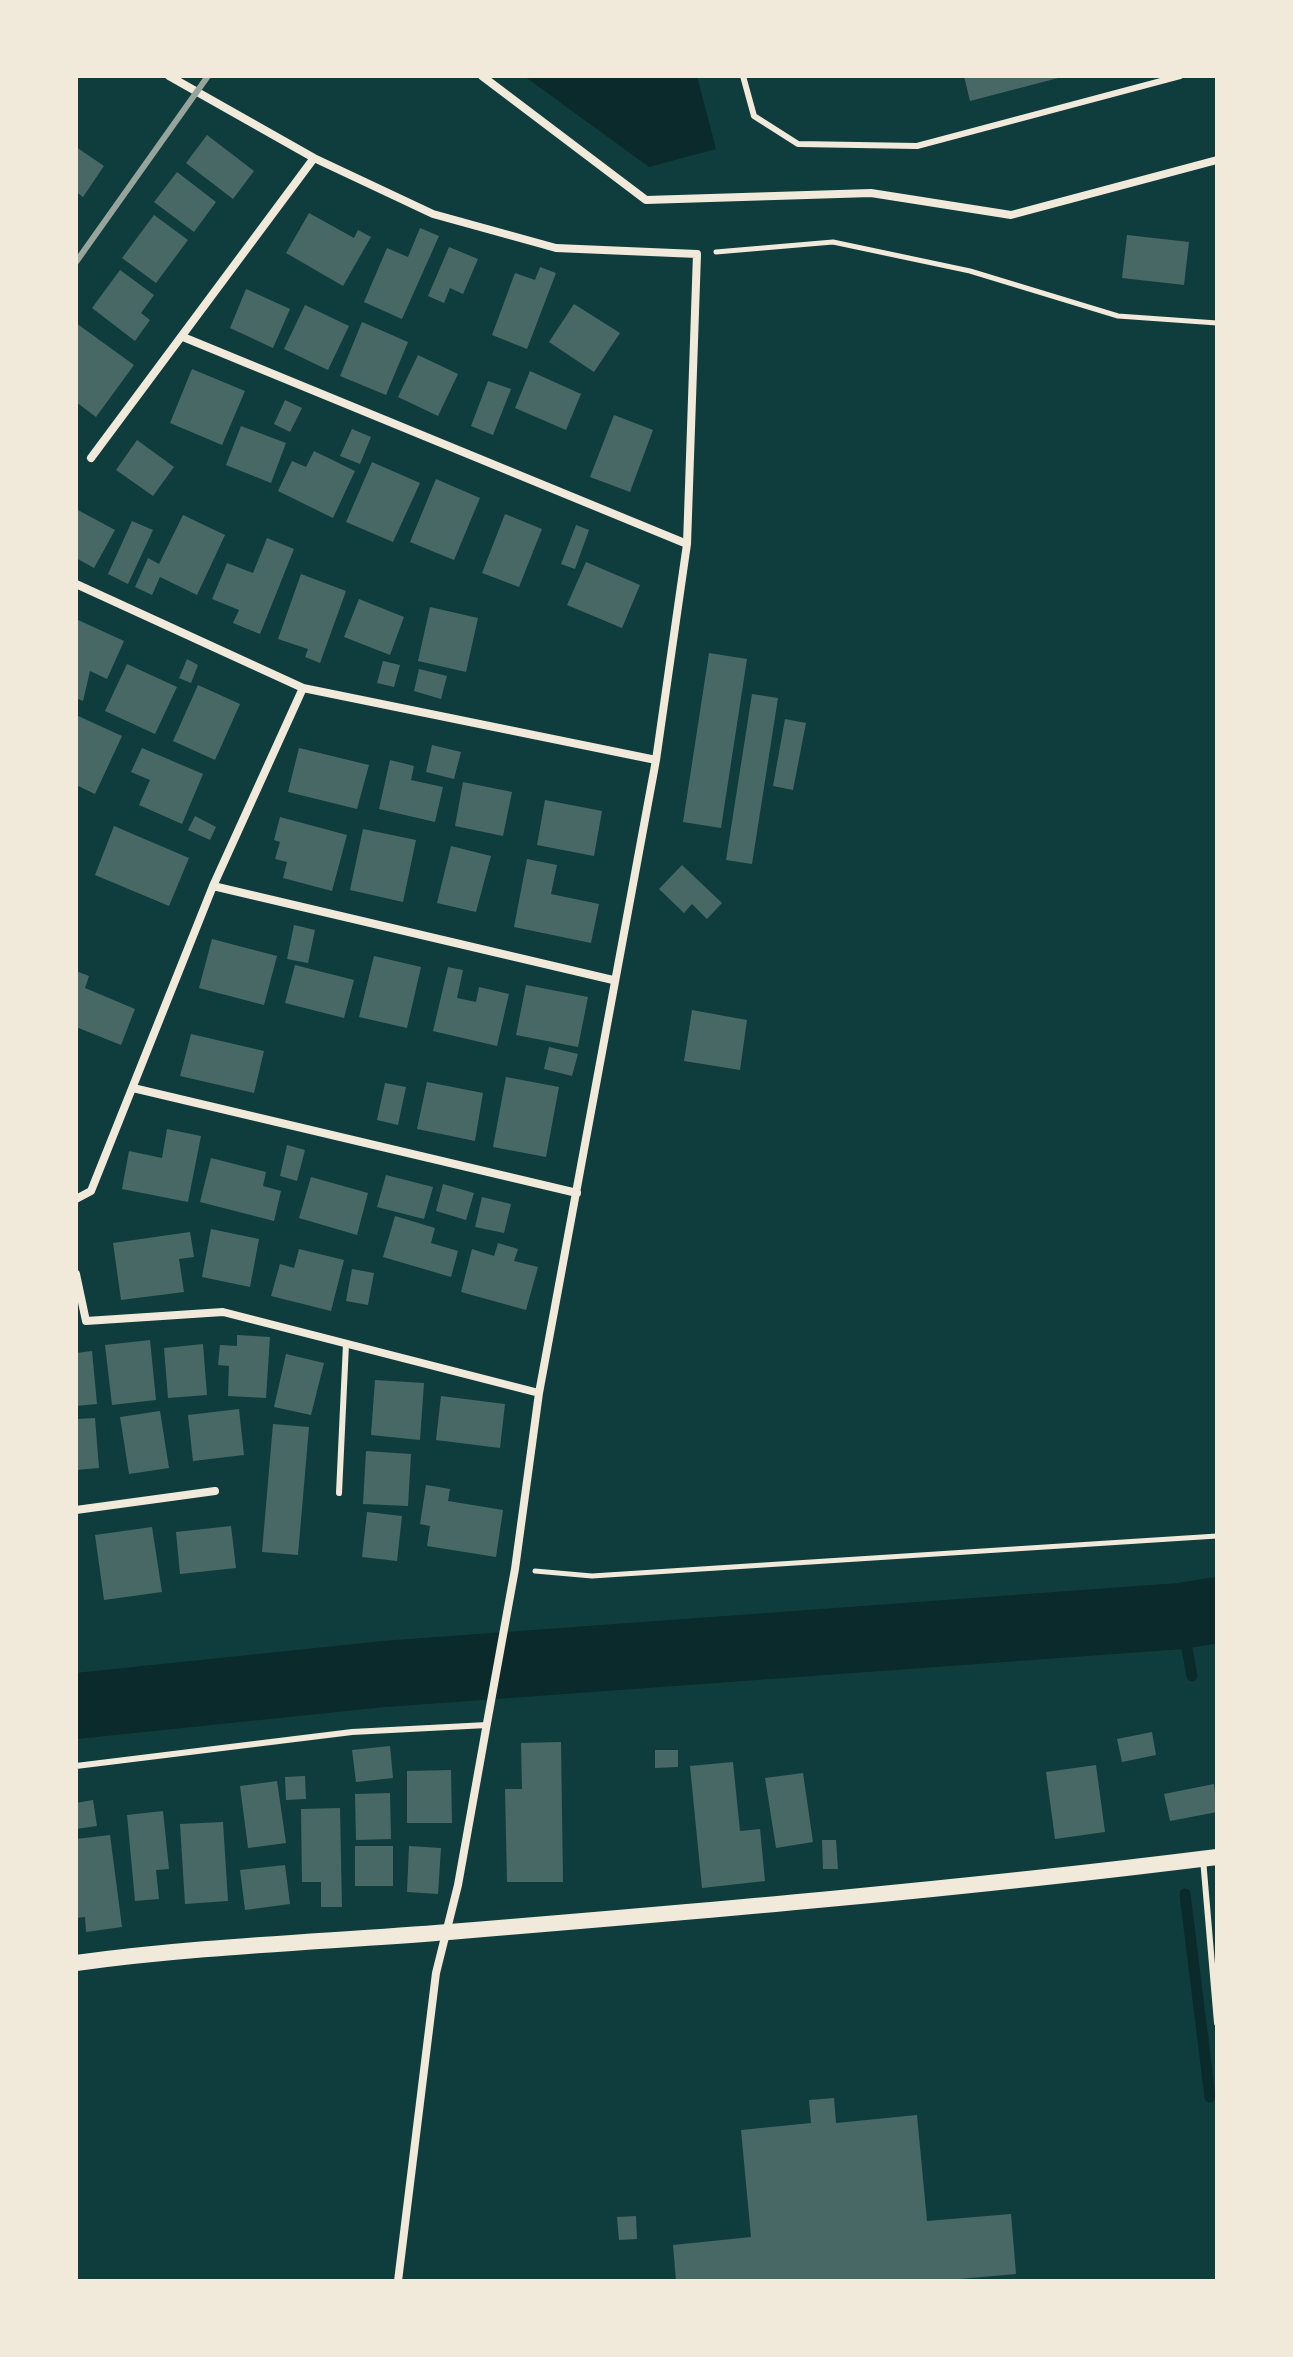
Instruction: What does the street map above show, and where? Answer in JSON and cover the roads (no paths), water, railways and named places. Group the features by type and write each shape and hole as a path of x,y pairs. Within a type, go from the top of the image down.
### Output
{"main road":[{"path":"76,1963 179,1948 444,1932 1065,1876 1210,1858"}],"street":[{"path":"169,76 314,158 433,214 556,248 697,254 687,544 656,760 539,1393 515,1569 487,1725 458,1885 444,1932 398,2281"},
{"path":"482,76 646,200 871,193 1011,215 1217,160"},
{"path":"91,458 314,158"},
{"path":"183,337 687,544"},
{"path":"76,584 303,688 656,760"},
{"path":"76,1199 91,1191 213,886 303,688"},
{"path":"213,886 613,980"},
{"path":"133,1088 577,1193"},
{"path":"76,1274 81,1321 223,1312 539,1393"},
{"path":"76,1510 215,1491"}],"lane":[{"path":"743,76 754,116 798,144 917,146 1180,76"},
{"path":"339,1493 346,1344"},
{"path":"76,1766 352,1732 487,1725"},
{"path":"1210,1858 1217,2023"}],"water":[{"path":"524,76 697,76 716,149 649,167"}],"waterway":[{"path":"76,1706 384,1674 1181,1616 1217,1610"},
{"path":"1181,1616 1192,1676"},
{"path":"1185,1894 1210,2097"}],"railway":[{"path":"76,262 208,76"}]}
